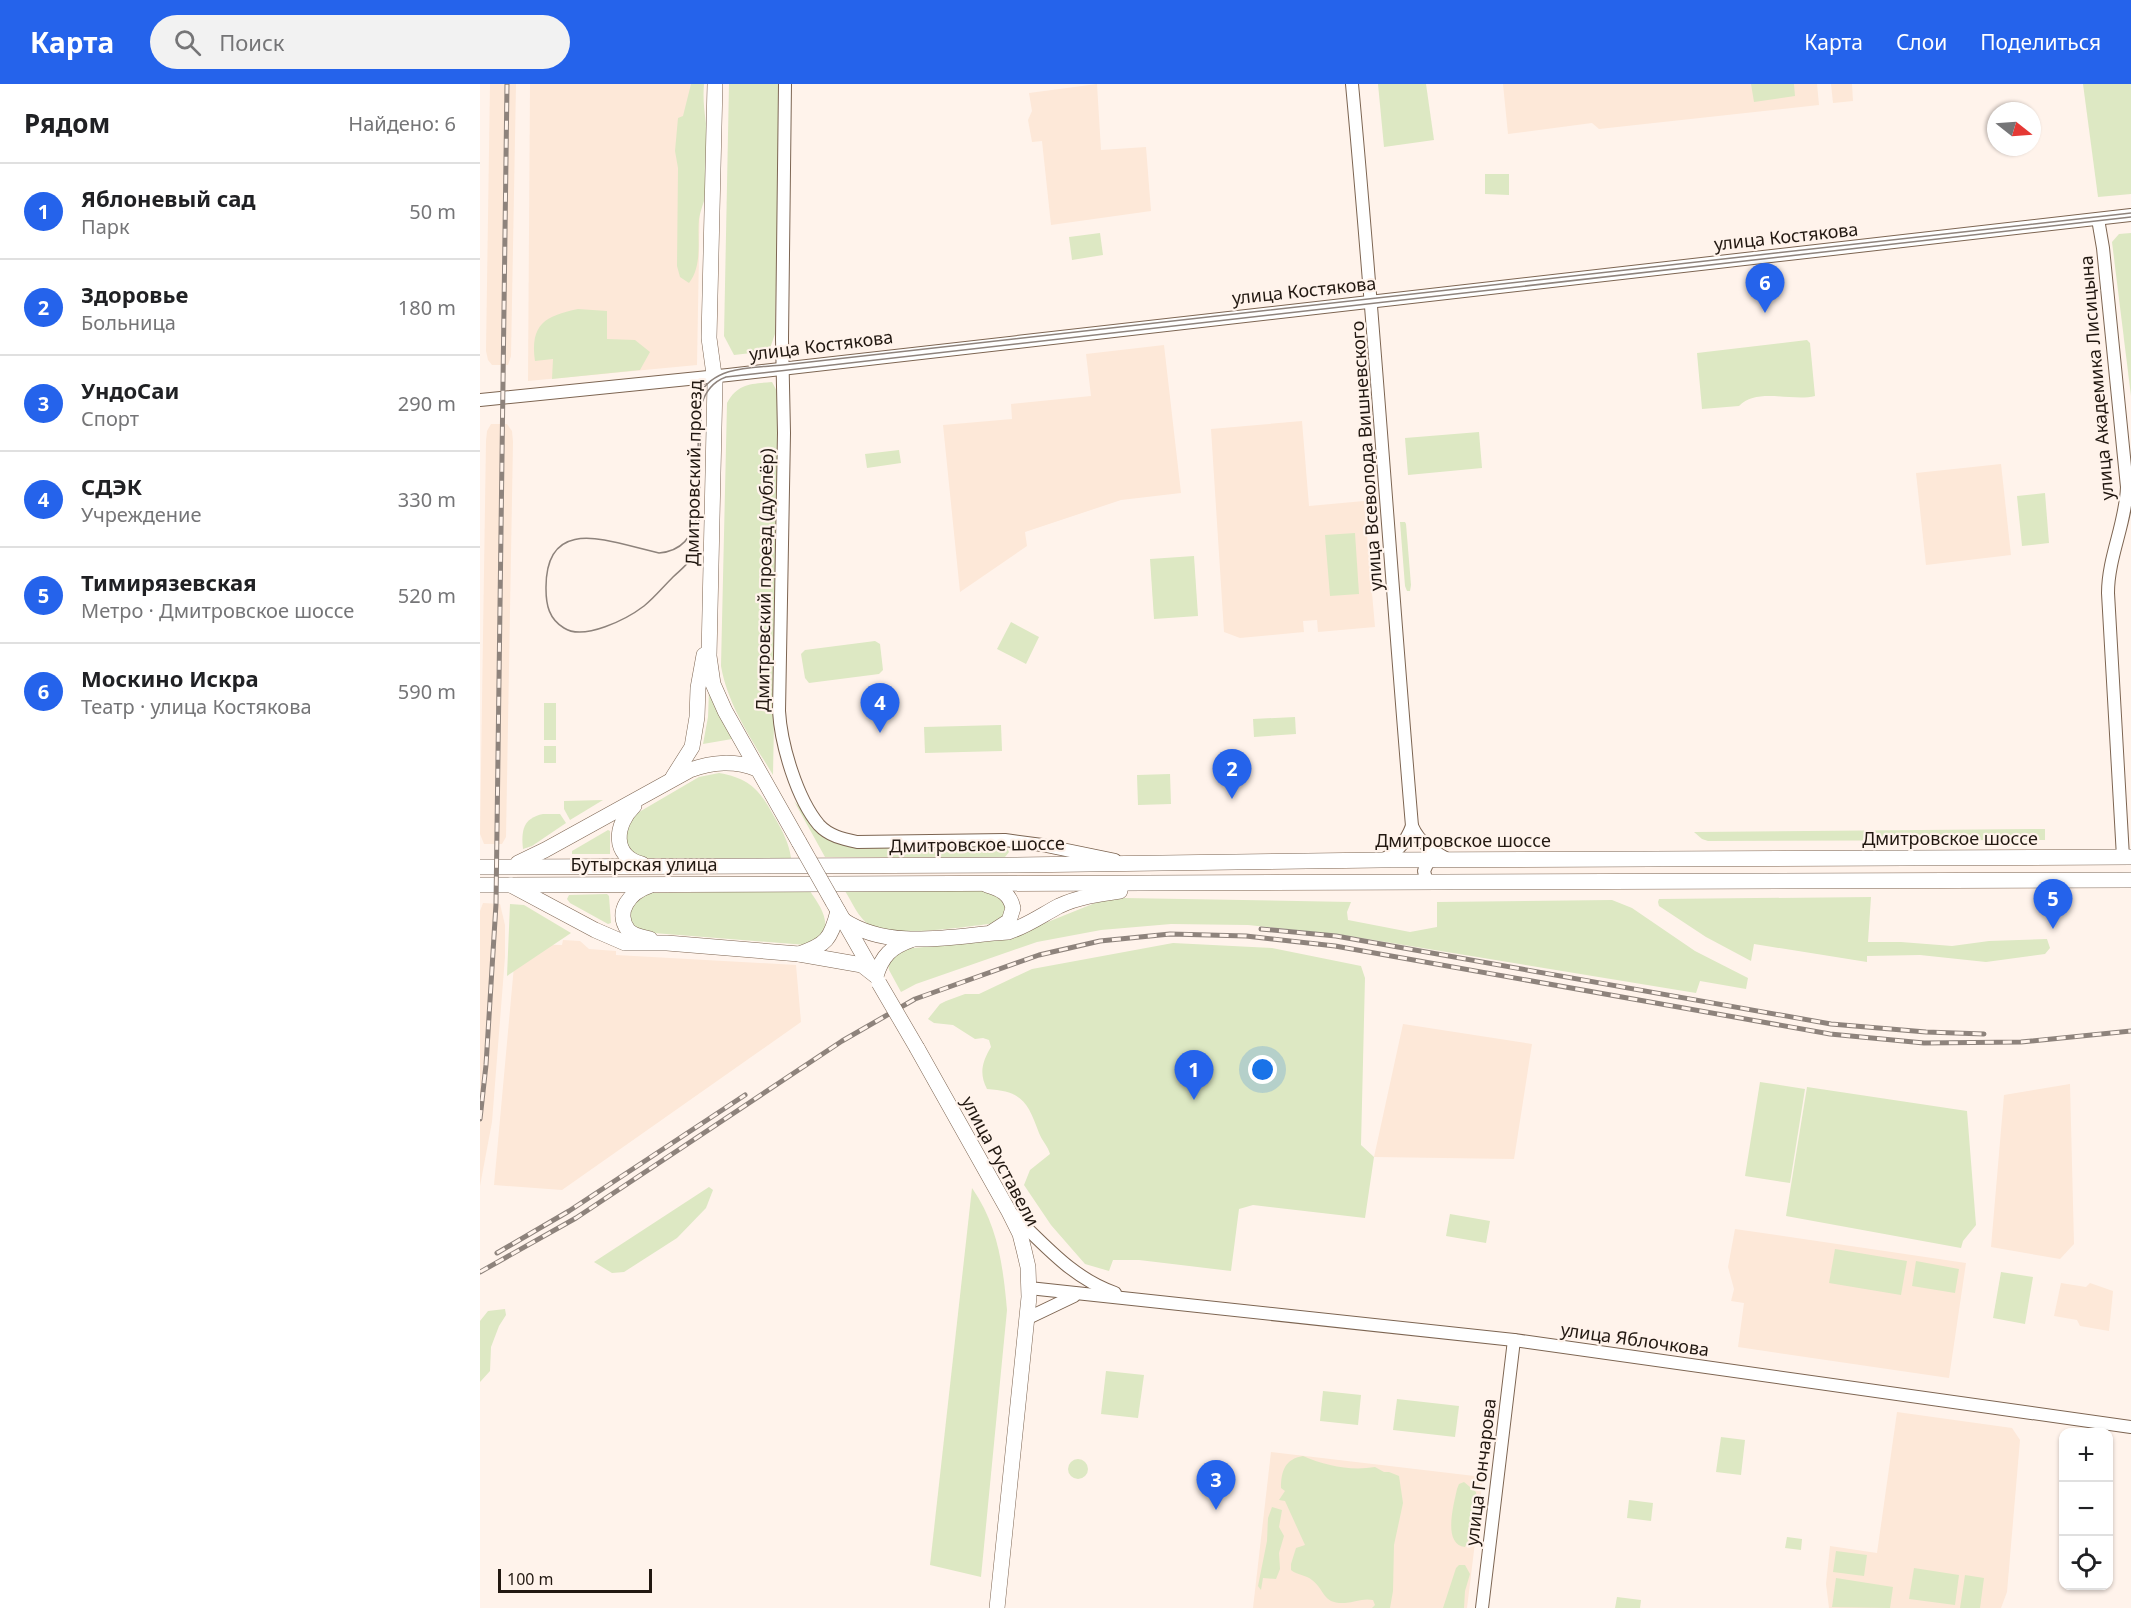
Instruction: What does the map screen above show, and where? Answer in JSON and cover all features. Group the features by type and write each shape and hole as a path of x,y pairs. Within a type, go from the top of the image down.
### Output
{"main road":[{"name":"Дмитровский проезд","path":"716,84 709,338 714,376 709,657 713,684 725,711 799,842"},
{"path":"672,779 692,747 697,717 698,688 710,628"},
{"path":"509,866 545,850 690,770 714,763 737,763 757,769"},
{"path":"646,795 624,815 619,837 625,855 631,860 651,866"},
{"name":"улица Руставели","path":"799,842 1020,1234 1028,1267 1028,1317 997,1608"},
{"name":"Дмитровское шоссе","path":"796,865 2127,857"},
{"name":"Бутырская улица","path":"480,867 796,865"},
{"name":"Дмитровское шоссе","path":"808,883 2131,880"},
{"path":"508,883 609,938 626,943 799,954 862,965 877,980"},
{"name":"Бутырская улица","path":"480,885 508,883 808,883"},
{"path":"966,883 990,886 1004,891 1012,903 1013,908 1009,921 990,933"},
{"path":"654,884 634,892 629,898 625,908 625,922 634,934 667,944"},
{"path":"838,911 852,926 874,935 914,939 1008,932 1020,928 1061,905 1076,900 1155,884"},
{"path":"799,954 817,948 827,940 832,933 838,911"},
{"path":"877,980 880,963 887,952 914,939"}],"street":[{"name":"Дмитровский проезд (дублёр)","path":"785,84 782,255 784,441 779,716 792,775 819,824 835,836 857,842 1005,840 1042,845 1129,863"},
{"name":"улица Всеволода Вишневского","path":"1352,84 1360,192 1372,300 1412,826"},
{"name":"улица Костякова","path":"480,400 714,376 2131,215"},
{"name":"улица Академика Лисицына","path":"2098,219 2103,248 2127,487 2125,510 2111,566 2108,593 2127,857"},
{"path":"1382,860 1394,854 1403,844 1412,826"},
{"path":"1412,826 1420,841 1442,860"},
{"path":"1435,883 1428,880 1424,873 1426,864 1442,860"},
{"path":"1008,1210 1067,1267 1087,1281 1133,1299"},
{"path":"1029,1288 1133,1299"},
{"path":"1028,1317 1078,1294"},
{"name":"улица Яблочкова","path":"1133,1299 1514,1340 2131,1427"},
{"name":"улица Гончарова","path":"1482,1608 1514,1340"}],"shaded area":[{"path":"490,84 516,84 511,356 508,365 492,365 486,351"},
{"path":"530,84 702,84 697,365 528,381"},
{"path":"1097,84 1101,150 1146,147 1151,211 1051,225 1042,141 1032,142 1028,120 1032,111 1029,93"},
{"path":"1503,84 1817,84 1819,105 1599,129 1592,123 1508,134"},
{"path":"1831,84 1852,84 1853,101 1833,103"},
{"path":"1164,345 1181,493 1121,500 1025,532 1027,546 960,592 943,425 1012,419 1011,404 1091,396 1086,354"},
{"path":"1302,421 1309,506 1364,501 1375,627 1318,632 1317,620 1303,621 1304,632 1240,638 1224,632 1211,429"},
{"path":"491,424 507,424 512,431 513,442 506,837 502,844 484,844 480,834 486,441 487,431"},
{"path":"2001,464 2011,555 1926,565 1916,473"},
{"path":"483,903 500,904 505,925 505,957 492,1122 480,1186 480,911"},
{"path":"563,940 580,941 589,949 616,951 616,955 796,965 801,1022 562,1190 494,1185 516,944 562,945"},
{"path":"1403,1024 1532,1044 1514,1159 1374,1157"},
{"path":"2070,1084 2074,1244 2060,1259 1991,1247 2004,1095"},
{"path":"1735,1229 1966,1263 1949,1378 1738,1347 1744,1303 1731,1301 1734,1289 1728,1267"},
{"path":"2061,1283 2086,1287 2090,1283 2113,1291 2109,1331 2080,1326 2077,1320 2054,1316"},
{"path":"1897,1412 2012,1428 2020,1440 2007,1592 2001,1608 1829,1608 1826,1584 1830,1546 1877,1553"},
{"path":"1271,1452 1483,1477 1467,1608 1253,1608"}],"green space":[{"path":"691,84 704,84 708,151 705,194 699,219 698,260 689,283 680,277 677,266 678,168 675,151 678,118 683,116"},
{"path":"729,84 780,84 775,334 769,351 734,355 724,336"},
{"path":"1378,84 1426,84 1434,140 1384,147"},
{"path":"1751,84 1794,84 1795,96 1754,102"},
{"path":"2083,84 2131,84 2131,194 2098,197"},
{"path":"1485,174 1509,174 1509,195 1485,194"},
{"path":"1100,233 1103,255 1072,260 1069,237"},
{"path":"2131,233 2131,396 2112,242 2119,234"},
{"path":"578,309 607,311 607,339 635,340 650,352 640,370 552,379 553,359 535,361 535,338 542,324 549,319"},
{"path":"1807,340 1810,343 1815,396 1755,397 1739,406 1702,409 1697,353"},
{"path":"772,382 780,397 773,775 735,709 721,666 727,403 731,396 741,388 751,384"},
{"path":"1479,432 1482,468 1408,475 1405,438"},
{"path":"899,450 901,463 867,468 865,454"},
{"path":"2045,493 2049,543 2022,546 2017,496"},
{"path":"1400,522 1406,524 1410,591 1407,591 1405,586"},
{"path":"1355,533 1359,594 1330,596 1325,535"},
{"path":"1194,556 1198,616 1154,619 1150,559"},
{"path":"1011,622 1039,637 1026,664 997,649"},
{"path":"875,641 880,644 883,670 879,674 809,683 805,678 801,654 805,650"},
{"path":"709,690 732,739 703,744 708,717"},
{"path":"544,703 556,703 556,740 544,740"},
{"path":"1295,717 1296,734 1254,737 1253,719"},
{"path":"1001,725 1002,751 925,753 924,727"},
{"path":"544,746 556,746 556,763 544,763"},
{"path":"719,773 740,779 759,793 783,833 791,858 648,858 631,850 624,833 634,815 699,777"},
{"path":"1170,774 1171,804 1138,805 1137,775"},
{"path":"603,800 570,820 564,809 564,801"},
{"path":"794,801 824,836 1006,846 1009,852 1005,857 825,857"},
{"path":"543,814 560,814 566,823 532,846 523,849 522,836 527,822"},
{"path":"2045,829 2045,840 1708,841 1694,832"},
{"path":"608,830 610,831 610,854 572,854 572,851"},
{"path":"810,891 822,911 825,928 824,934 806,945 641,932 633,927 629,912 632,902 649,893"},
{"path":"845,891 993,891 1008,910 997,923 931,930 895,931 880,929 865,922"},
{"path":"607,894 611,923 608,924 570,903 567,899 569,895"},
{"path":"1871,897 1868,942 1952,946 1989,941 2047,939 2050,948 2045,954 1986,962 1920,955 1867,956 1867,962 1754,944 1751,961 1706,937 1659,906 1658,902 1659,899"},
{"path":"1124,898 1351,902 1347,912 1348,920 1410,932 1437,927 1437,902 1612,900 1632,908 1695,951 1748,978 1746,989 1700,981 1696,993 1343,935 1248,925 1171,924 1101,930 1037,942 916,984 901,992 889,970 888,964 902,949 1003,940 1100,901"},
{"path":"510,904 524,905 571,933 507,976"},
{"path":"1173,943 1272,948 1361,966 1365,978 1361,1145 1374,1157 1365,1218 1253,1205 1239,1209 1231,1271 1139,1260 1113,1260 1109,1271 1085,1264 1051,1225 1024,1185 1030,1170 1050,1154 1049,1151 1027,1106 1022,1101 1009,1092 987,1089 982,1073 985,1058 991,1047 989,1040 975,1039 953,1025 934,1023 928,1019 940,1004 946,1001 965,994 979,994 1032,969"},
{"path":"1760,1082 1805,1089 1790,1183 1745,1176"},
{"path":"1807,1087 1967,1111 1976,1225 1963,1241 1961,1248 1786,1216"},
{"path":"709,1187 713,1190 706,1208 677,1238 624,1272 612,1273 594,1262"},
{"path":"972,1188 988,1216 998,1246 1007,1310 981,1577 930,1565"},
{"path":"1450,1214 1490,1221 1486,1243 1446,1236"},
{"path":"1835,1249 1907,1261 1901,1295 1829,1283"},
{"path":"1916,1261 1959,1269 1955,1293 1912,1286"},
{"path":"2001,1272 2033,1277 2025,1324 1993,1318"},
{"path":"505,1309 506,1315 491,1347 490,1371 480,1382 480,1321 488,1311"},
{"path":"1106,1371 1144,1375 1138,1418 1101,1414"},
{"path":"1323,1391 1361,1395 1358,1425 1320,1421"},
{"path":"1397,1399 1459,1406 1455,1437 1393,1430"},
{"path":"1721,1437 1745,1440 1741,1475 1716,1472"},
{"path":"1303,1456 1339,1467 1375,1467 1399,1476 1403,1503 1394,1545 1393,1591 1390,1608 1372,1608 1375,1605 1373,1600 1345,1603 1332,1601 1312,1580 1291,1570 1296,1548 1305,1545 1285,1501 1279,1500 1285,1491 1281,1488 1285,1467 1292,1460"},
{"path":"1074,1459 1082,1459 1088,1465 1088,1473 1082,1479 1074,1479 1068,1473 1068,1465"},
{"path":"1464,1482 1476,1492 1477,1509 1475,1526 1465,1547 1454,1539 1451,1523 1457,1489 1459,1484"},
{"path":"1629,1500 1653,1503 1651,1521 1627,1518"},
{"path":"1272,1507 1282,1510 1279,1527 1284,1536 1279,1553 1280,1569 1276,1579 1263,1578 1261,1590 1258,1586 1267,1541 1268,1518"},
{"path":"1787,1537 1802,1539 1801,1550 1785,1548"},
{"path":"1836,1551 1867,1555 1864,1576 1833,1572"},
{"path":"1459,1565 1465,1565 1470,1574 1465,1591 1464,1608 1443,1608 1456,1568"},
{"path":"1914,1568 1959,1575 1955,1605 1909,1599"},
{"path":"1965,1575 1984,1578 1980,1608 1960,1608"},
{"path":"1836,1578 1893,1587 1890,1608 1832,1607"},
{"path":"1617,1597 1641,1600 1640,1608 1615,1608"}],"tram line":[{"path":"2131,213 736,370 715,378 699,395 697,516 685,542 667,552 659,553 602,540 584,538 569,541 557,549 549,565 546,589 548,606 555,620 564,628 572,631 583,632 605,627 644,606 692,557 699,522 701,406 710,388 726,377 2131,217"}],"railway":[{"path":"480,1119 486,1065 496,904 507,84"},
{"path":"1261,929 1336,936 1831,1024 1984,1034"},
{"path":"480,1272 576,1218 842,1041 915,999 1039,955 1100,941 1170,934 1246,936 1335,946 1830,1034 1924,1043 2021,1042 2131,1031"},
{"path":"497,1253 569,1211 745,1095"}],"place":[{"name":"Москино Искра","path":"1765,313"},
{"name":"СДЭК","path":"880,733"},
{"name":"Здоровье","path":"1232,799"},
{"name":"Тимирязевская","path":"2053,929"},
{"name":"Яблоневый сад","path":"1194,1100"},
{"name":"УндоСаи","path":"1216,1510"}]}
